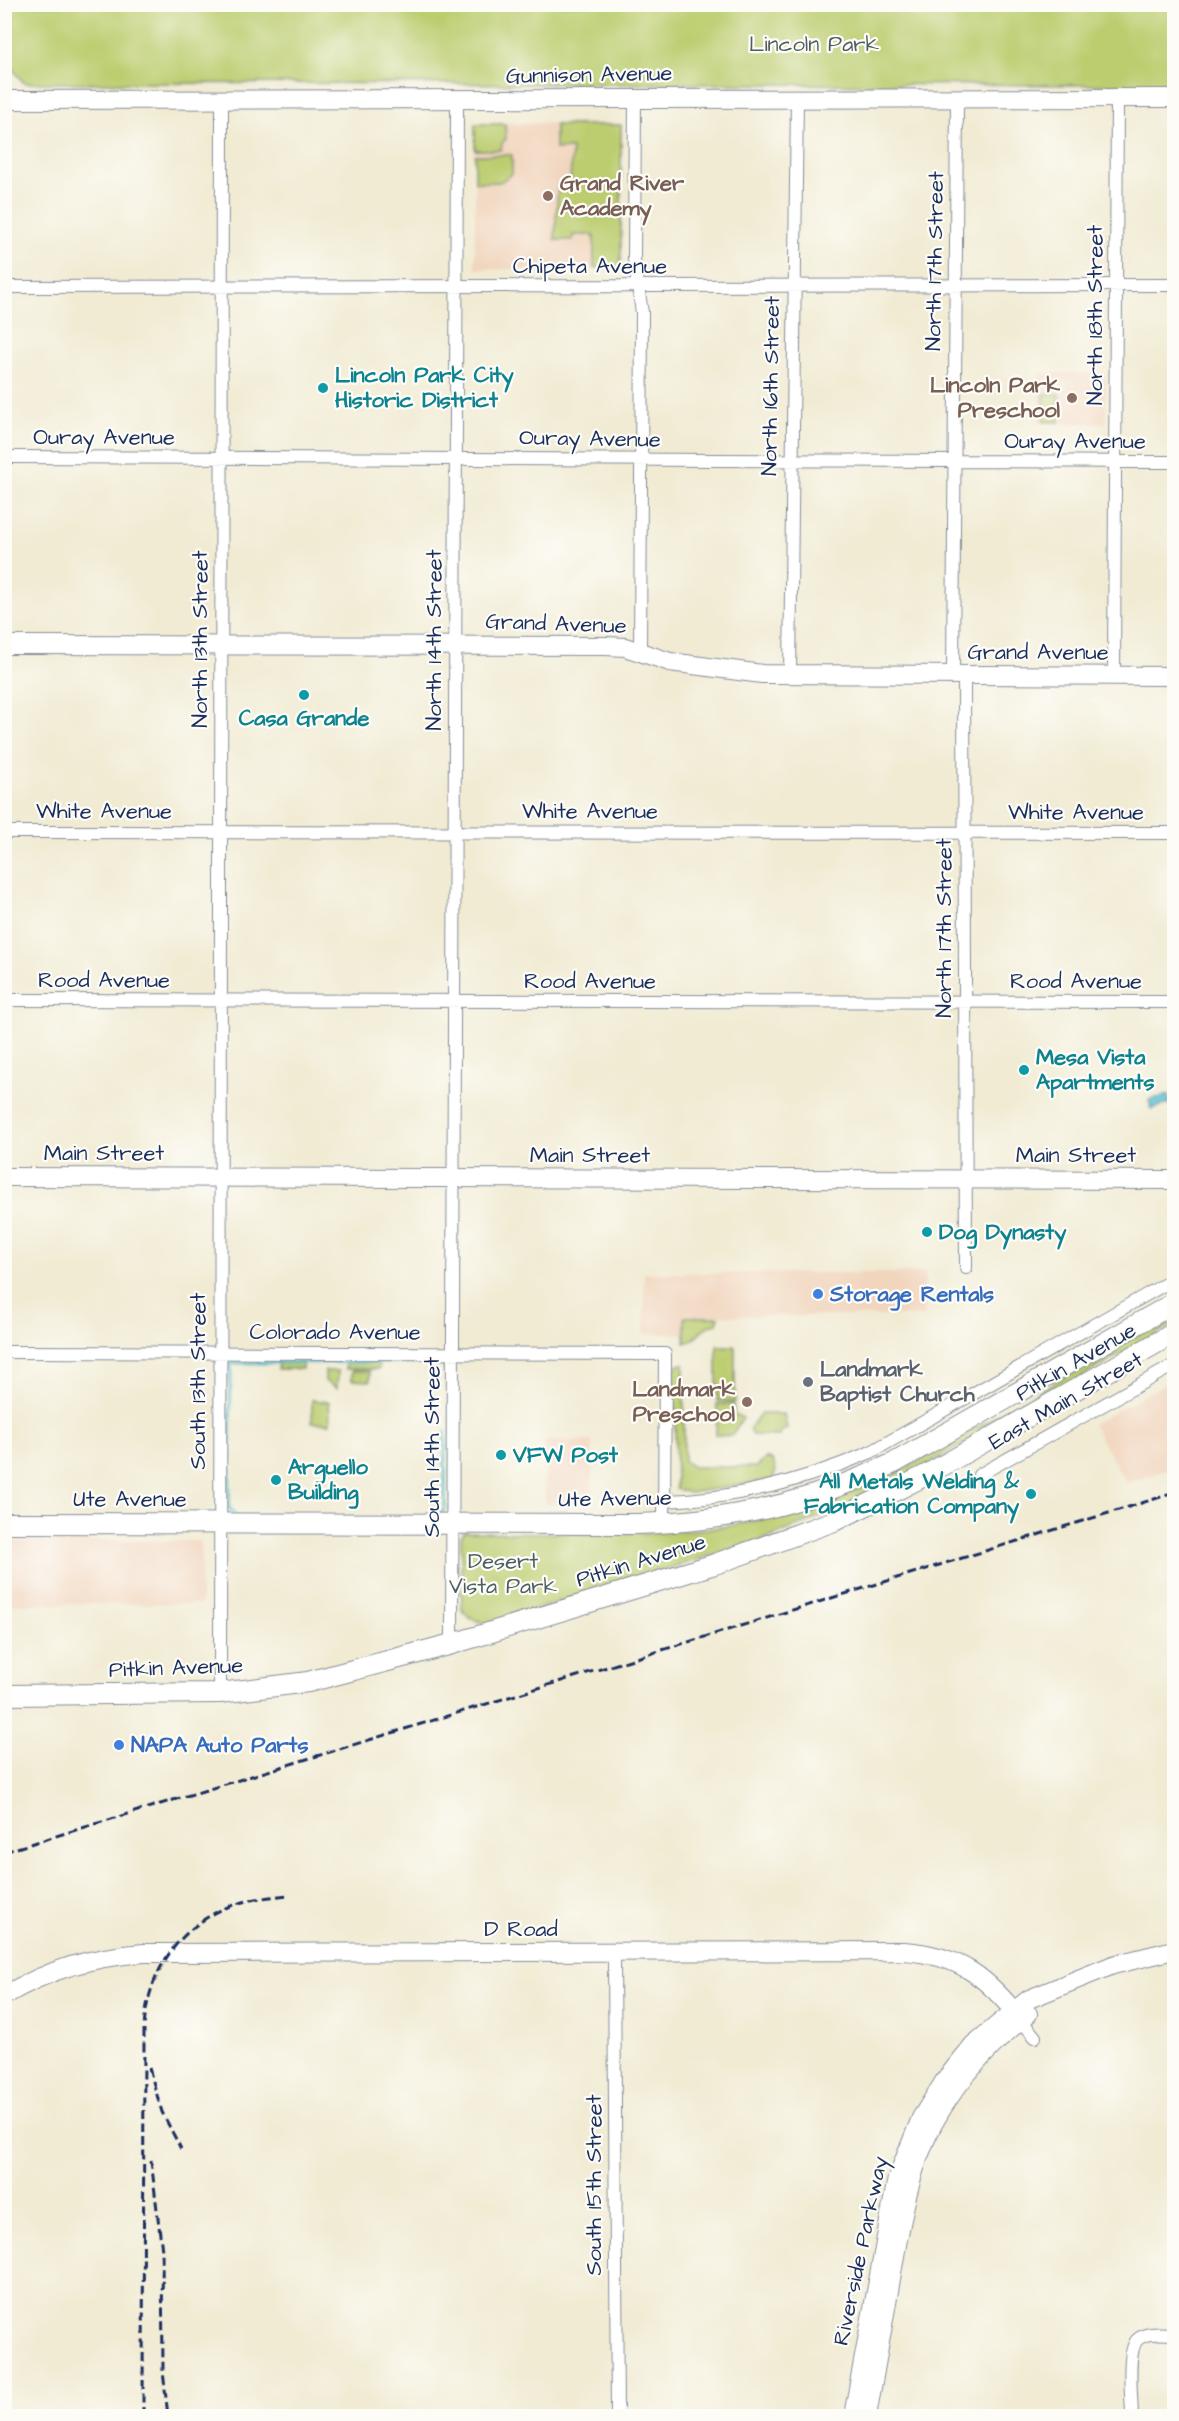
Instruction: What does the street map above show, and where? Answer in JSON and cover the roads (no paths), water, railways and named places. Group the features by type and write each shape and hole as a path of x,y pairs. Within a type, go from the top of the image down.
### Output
{"main road":[{"name":"Ute Avenue","path":"4,1523 664,1523 728,1518 790,1504 859,1480 940,1439 1174,1303"},
{"name":"Pitkin Avenue","path":"4,1695 220,1693 308,1682 452,1644 715,1564 834,1521 928,1474 1174,1333"}],"street":[{"path":"634,98 634,259 642,314 640,651"},
{"name":"North 16th Street","path":"790,674 797,98"},
{"name":"North 17th Street","path":"957,98 954,462 965,833 966,1268"},
{"name":"North 18th Street","path":"1114,676 1117,98"},
{"name":"Gunnison Avenue","path":"4,100 1174,98"},
{"name":"North 13th Street","path":"220,1177 222,100"},
{"name":"North 14th Street","path":"454,1178 457,101"},
{"name":"Chipeta Avenue","path":"4,287 1174,285"},
{"name":"Ouray Avenue","path":"4,457 626,458 642,462 1174,462"},
{"name":"Grand Avenue","path":"4,645 606,646 625,647 670,662 694,666 790,674 1174,676"},
{"name":"White Avenue","path":"4,832 1174,833"},
{"name":"Rood Avenue","path":"4,1000 1174,1002"},
{"name":"Main Street","path":"4,1177 1169,1180"},
{"name":"South 13th Street","path":"220,1177 220,1693"},
{"name":"South 14th Street","path":"452,1644 454,1178"},
{"path":"664,1523 665,1501 746,1492 824,1472 904,1435 1174,1279"},
{"name":"Colorado Avenue","path":"4,1352 665,1354 665,1501"},
{"name":"East Main Street","path":"979,1475 1174,1365"},
{"name":"Riverside Parkway","path":"853,2416 890,2211 904,2155 921,2118 945,2080 987,2031 1064,1985 1113,1965 1174,1950"},
{"name":"South 15th Street","path":"614,1953 617,2416"},
{"name":"D Road","path":"4,1996 65,1966 122,1955 922,1953 952,1960 983,1980 1017,2015"},
{"path":"983,1980 993,2007 987,2031"},
{"path":"1017,2015 1035,2037"},
{"name":"Riverside Parkway","path":"867,2416 901,2225 917,2160 933,2124 956,2088 1017,2015"},
{"path":"1132,2416 1132,2350 1138,2339 1149,2334 1174,2334"}],"water":[{"path":"1168,1095 1170,1103 1151,1109 1149,1100"}],"waterway":[{"path":"235,1514 229,1508 231,1363 438,1362 444,1366 446,1372"},
{"path":"436,1514 443,1512 445,1507 445,1432"}],"railway":[{"path":"4,1852 1174,1493"},
{"path":"143,2416 144,2030 151,1990 169,1954 197,1925 233,1905 288,1895"},
{"path":"149,2068 162,2112 181,2149"},
{"path":"151,2160 162,2251 163,2371 168,2416"}],"place":[{"name":"Grand River Academy","path":"548,196"},
{"name":"Lincoln Park City Historic District","path":"323,388"},
{"name":"Lincoln Park Preschool","path":"1072,398"},
{"name":"Casa Grande","path":"304,695"},
{"name":"Mesa Vista Apartments","path":"1024,1070"},
{"name":"Dog Dynasty","path":"927,1232"},
{"name":"Storage Rentals","path":"818,1294"},
{"name":"Landmark Baptist Church","path":"808,1382"},
{"name":"Landmark Preschool","path":"747,1402"},
{"name":"VFW Post","path":"501,1455"},
{"name":"Arguello Building","path":"276,1480"},
{"name":"All Metals Welding & Fabrication Company","path":"1031,1494"},
{"name":"NAPA Auto Parts","path":"119,1745"}],"park label":[{"name":"Lincoln Park","path":"814,44"},
{"name":"Desert Vista Park","path":"503,1574"}]}
